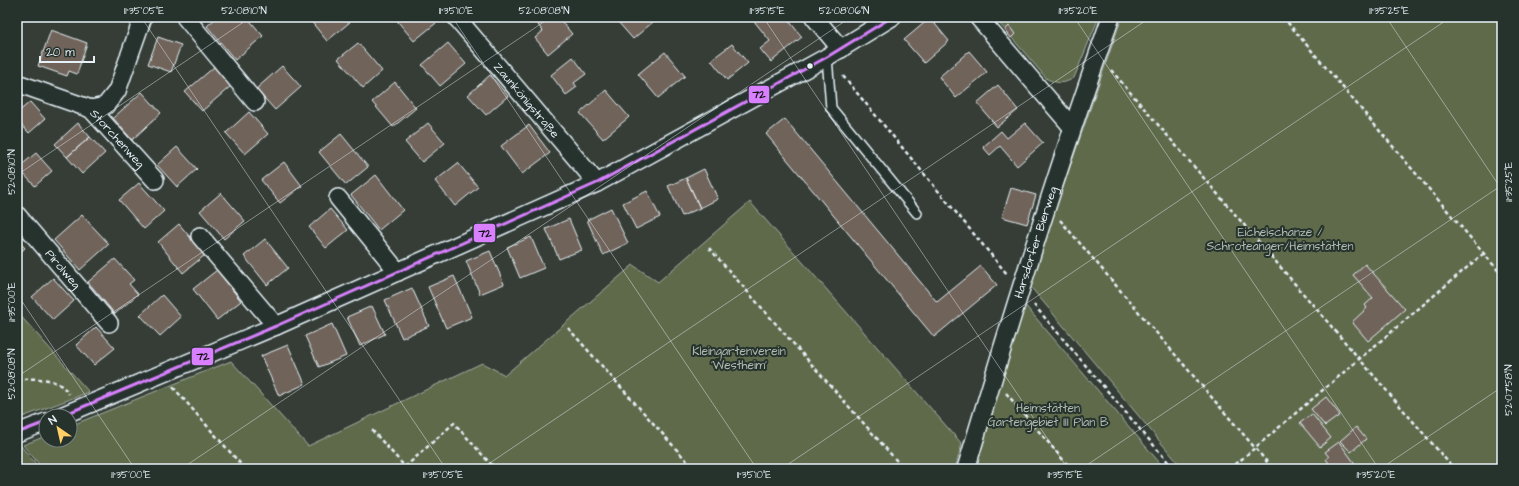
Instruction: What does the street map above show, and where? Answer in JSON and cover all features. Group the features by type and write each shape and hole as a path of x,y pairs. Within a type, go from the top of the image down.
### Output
{"street":[{"name":"Storchenweg","path":"90,109 105,106 117,91 143,17"},
{"path":"185,17 255,102"},
{"name":"Zaunkönigstraße","path":"456,17 597,183"},
{"path":"814,17 834,53"},
{"path":"78,409 276,326 597,183 834,53 892,17"},
{"path":"978,17 1072,127"},
{"name":"Harsdorfer Bierweg","path":"966,469 1020,288 1072,127 1111,17"},
{"path":"17,83 90,109"},
{"name":"Storchenweg","path":"90,109 155,180"},
{"path":"338,198 398,272"},
{"name":"Pirolweg","path":"17,215 109,323"},
{"path":"200,236 276,326"},
{"path":"17,433 38,425"}],"lane":[{"path":"834,53 831,108 917,213"}],"path":[{"path":"1283,17 1502,275"},
{"path":"1498,17 1502,21"},
{"path":"1108,66 1454,469"},
{"path":"839,72 1174,469"},
{"path":"1047,204 1273,469"},
{"path":"709,248 904,469"},
{"path":"1230,469 1484,253"},
{"path":"568,328 694,469"},
{"path":"163,374 245,469"},
{"path":"17,379 47,380 60,383 69,394 69,408"},
{"path":"1004,390 1071,469"},
{"path":"372,430 406,468 454,423 495,469"}],"green space":[{"path":"994,17 1099,17 1074,78 1061,83 1047,79"},
{"name":"Eichelschanze / Schroteanger/Heimstätten","path":"1122,17 1502,17 1502,469 1183,469 1029,285"},
{"name":"Kleingartenverein 'Westheim'","path":"750,202 962,444 955,469 43,469 23,445 38,439 38,448 78,448 78,423 231,361 308,446 482,363 505,375 633,265 658,282"},
{"name":"Heimstätten Gartengebiet III Plan B","path":"1024,304 1165,469 976,469"},
{"path":"17,312 89,392 46,408 38,408 38,411 17,419"},
{"path":"21,446 40,469 17,469 17,448"}],"building":[{"path":"217,17 247,17 263,36 235,60 207,26"},
{"path":"313,17 345,17 350,22 327,41 310,20"},
{"path":"394,17 439,17 441,19 414,41"},
{"path":"547,17 558,17 572,34 548,54 535,38 543,31 538,25"},
{"path":"624,17 648,17 653,22 633,39 618,22"},
{"path":"759,17 786,17 802,37 771,62 760,49 770,41 754,21"},
{"path":"930,18 949,41 924,63 904,40"},
{"path":"1009,26 1015,34 1011,38 1005,30"},
{"path":"51,30 87,43 77,74 69,71 67,76 38,66"},
{"path":"158,37 181,45 171,72 148,64"},
{"path":"358,43 382,71 363,88 338,59"},
{"path":"448,43 466,64 440,86 422,65"},
{"path":"732,44 748,63 727,80 711,60"},
{"path":"969,51 987,72 956,98 939,77"},
{"path":"665,52 685,76 658,98 638,74"},
{"path":"573,57 586,74 574,83 577,87 566,95 551,75"},
{"path":"282,66 301,87 275,110 256,89"},
{"path":"214,67 231,86 202,111 185,92"},
{"path":"490,75 508,96 486,115 468,95"},
{"path":"395,82 416,108 393,127 372,102"},
{"path":"998,85 1018,110 997,127 977,103"},
{"path":"606,90 629,117 603,139 580,113"},
{"path":"142,92 161,113 132,140 113,118"},
{"path":"30,102 45,119 29,133 17,120 17,113"},
{"path":"249,112 268,134 245,154 226,133"},
{"path":"785,119 937,302 981,266 997,285 934,337 766,134"},
{"path":"78,123 90,137 67,157 55,144"},
{"path":"428,123 445,143 422,162 405,142"},
{"path":"1025,123 1043,143 1017,166 1000,146 990,155 983,147 1001,131 1007,138"},
{"path":"529,125 550,153 522,174 501,146"},
{"path":"341,134 368,167 346,185 319,152"},
{"path":"90,137 105,153 82,174 67,157"},
{"path":"177,147 197,169 177,187 157,165"},
{"path":"36,153 52,171 35,186 18,168"},
{"path":"284,162 302,186 280,203 261,180"},
{"path":"458,163 478,187 455,206 435,181"},
{"path":"704,169 718,199 700,208 686,178"},
{"path":"376,175 403,210 379,230 351,195"},
{"path":"686,178 700,208 682,216 668,186"},
{"path":"139,183 164,211 144,229 119,200"},
{"path":"1011,188 1036,195 1027,224 1002,217"},
{"path":"647,191 660,217 636,229 623,203"},
{"path":"221,193 245,221 224,239 200,211"},
{"path":"611,208 628,243 603,255 587,220"},
{"path":"330,209 348,230 326,248 309,227"},
{"path":"82,215 109,244 80,270 54,240"},
{"path":"569,219 582,250 559,259 546,229"},
{"path":"179,224 205,255 183,273 158,242"},
{"path":"531,237 544,268 520,278 507,247"},
{"path":"17,239 25,248 17,255"},
{"path":"265,239 288,268 267,285 244,256"},
{"path":"490,251 504,284 480,294 466,261"},
{"path":"115,259 134,280 129,284 138,294 115,314 88,282"},
{"path":"1365,264 1405,309 1368,341 1352,322 1367,308 1365,305 1373,298 1353,275"},
{"path":"217,270 241,301 217,320 193,289"},
{"path":"454,276 472,317 446,328 428,287"},
{"path":"53,278 74,301 53,320 32,297"},
{"path":"412,288 429,326 402,338 385,300"},
{"path":"162,295 181,317 160,336 140,315"},
{"path":"372,306 385,334 360,346 347,317"},
{"path":"332,324 346,356 319,367 305,336"},
{"path":"96,327 115,348 94,365 76,345"},
{"path":"288,345 305,384 279,396 261,356"},
{"path":"1326,397 1340,415 1325,426 1311,409"},
{"path":"1312,414 1331,438 1320,447 1300,423"},
{"path":"1356,427 1366,439 1351,452 1340,441"},
{"path":"1339,442 1359,469 1345,469 1344,467 1341,469 1333,469 1326,459 1329,457 1325,452"}],"transit line":[{"name":"72","path":"78,409 276,326 597,183 827,57 892,17"},
{"name":"72","path":"17,433 38,425"}]}
